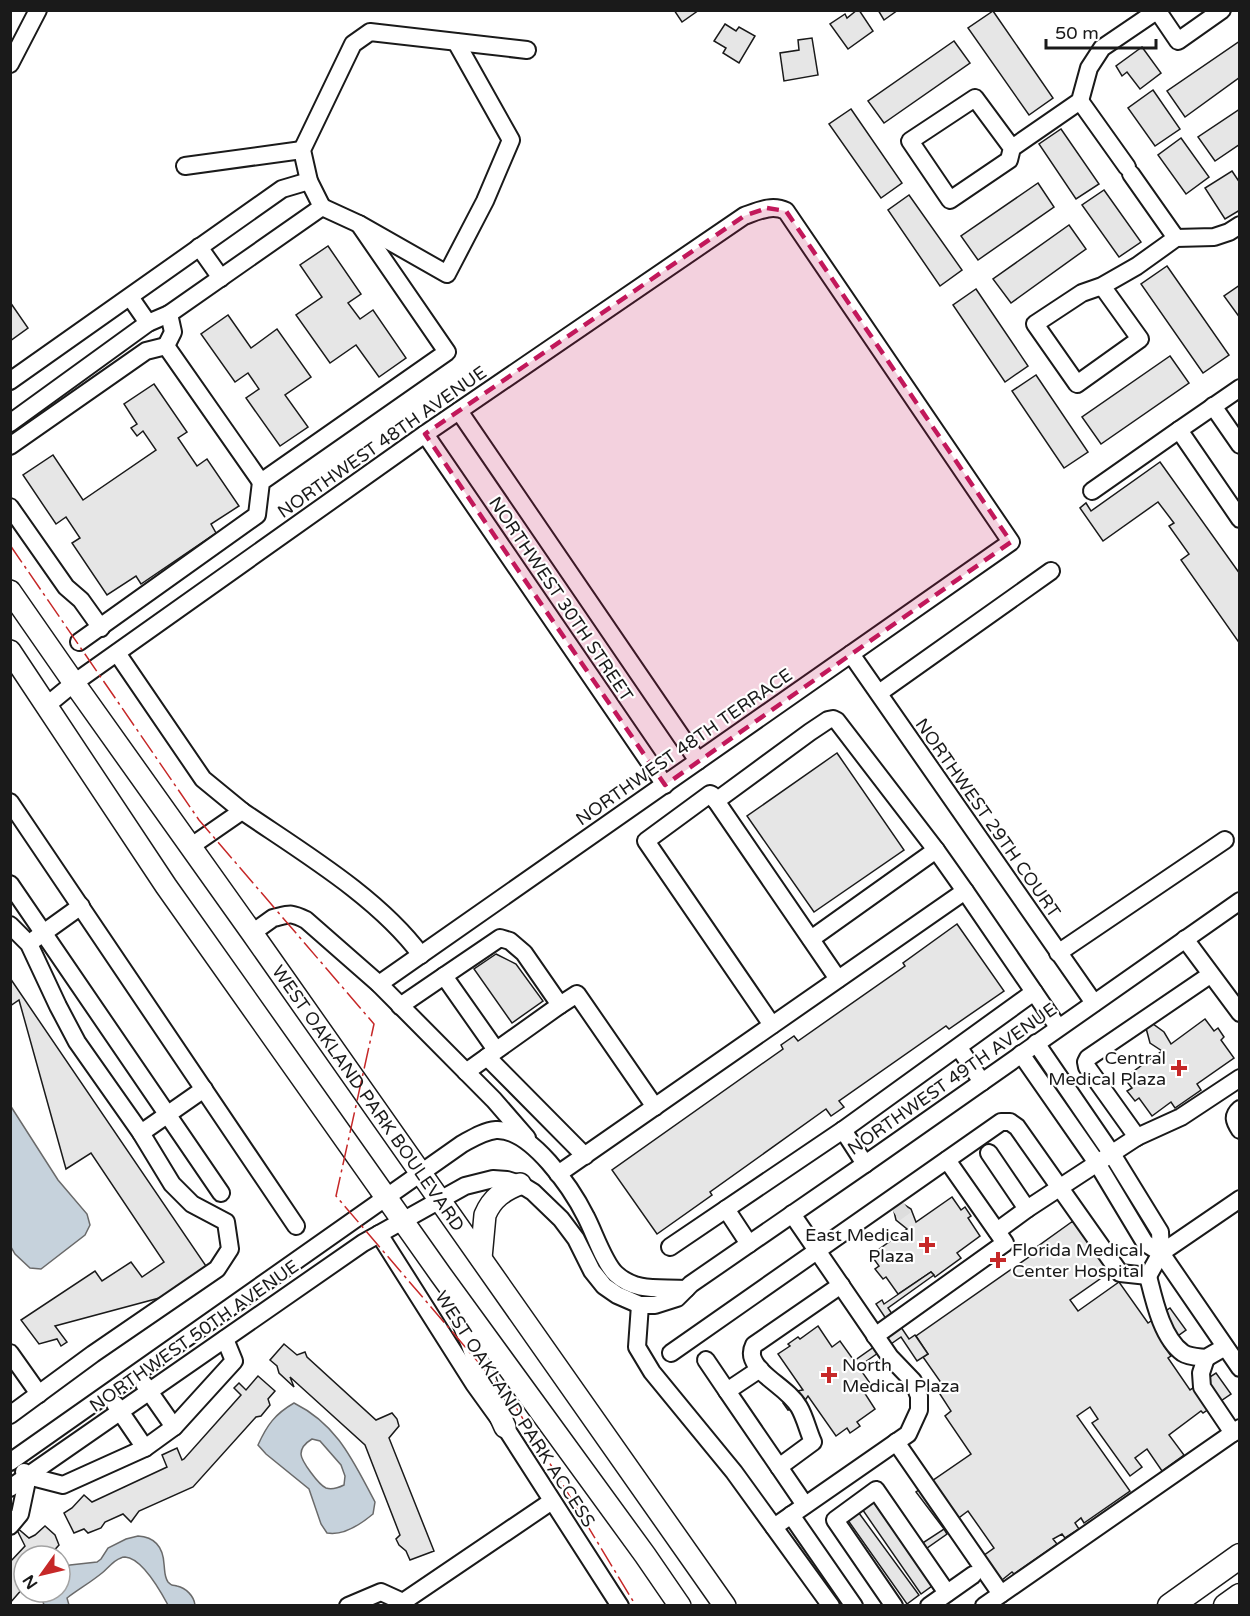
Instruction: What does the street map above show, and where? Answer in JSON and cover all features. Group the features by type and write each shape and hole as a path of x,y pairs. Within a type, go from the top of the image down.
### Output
{"highway":[{"path":"1170,1605 1239,1556"},
{"path":"1226,1605 1239,1596"}],"main road":[{"name":"WEST OAKLAND PARK BOULEVARD","path":"10,591 725,1605"},
{"path":"10,651 166,886 441,1275 680,1605"},
{"path":"481,1258 485,1215 488,1209 501,1193 520,1184"},
{"path":"441,1275 471,1341 505,1427"}],"street":[{"path":"10,64 38,10"},
{"path":"1012,148 975,98 910,141 950,200 1009,160 1012,148 1080,101 1089,68 1102,48 1157,11 1178,40 1222,10"},
{"path":"456,42 511,140 485,201 447,274 359,224 322,207 309,181 302,150 353,44 370,32 527,50"},
{"path":"1080,101 1176,238"},
{"path":"185,166 302,150"},
{"path":"10,381 282,189 309,181"},
{"path":"10,423 148,323 169,314 322,207"},
{"name":"NORTHWEST 48TH AVENUE","path":"46,706 74,683 425,434 744,216 768,208 778,207 786,211 1011,542"},
{"name":"NORTHWEST 48TH AVENUE","path":"79,642 257,515 261,482 447,351 359,224"},
{"path":"1102,286 1140,339 1077,384 1035,324 1082,293 1102,286 1137,266 1176,238 1214,237 1229,232 1239,225"},
{"path":"199,247 221,278"},
{"path":"130,297 148,323"},
{"path":"10,446 146,351 166,346 173,332 169,314"},
{"path":"166,346 261,482"},
{"path":"1092,491 1239,388"},
{"path":"1213,406 1239,445"},
{"path":"459,411 698,761"},
{"path":"1179,430 1239,519"},
{"name":"NORTHWEST 30TH STREET","path":"425,434 665,785"},
{"path":"10,507 66,587 81,600 101,628"},
{"name":"NORTHWEST 48TH TERRACE","path":"379,984 1011,542"},
{"path":"879,693 1051,571"},
{"path":"117,653 203,779 242,811 354,889 407,936 421,955"},
{"name":"NORTHWEST 29TH COURT","path":"851,654 1094,1003"},
{"path":"716,801 828,720 837,721 936,850 1058,1027"},
{"path":"772,1025 646,841 710,794 838,979"},
{"path":"10,802 296,1226"},
{"path":"190,847 242,811"},
{"path":"1058,953 1225,840"},
{"path":"811,939 936,850"},
{"path":"10,884 221,1193"},
{"path":"558,1174 965,891"},
{"name":"NORTHWEST 49TH AVENUE","path":"640,1305 655,1305 677,1298 686,1289 749,1244 1239,901"},
{"path":"29,944 81,906"},
{"path":"252,933 273,918 292,914 306,920 379,984 494,1100 538,1150 558,1174 585,1215 615,1273 636,1286 651,1289 686,1289"},
{"path":"10,925 29,944 77,1042 141,1133 172,1184 192,1204 226,1222 230,1249 217,1269 93,1354 10,1415"},
{"path":"400,1006 500,938 517,945 560,1005"},
{"path":"1185,939 1239,1013"},
{"path":"1137,1137 1087,1067 1086,1062 1088,1058 1210,975"},
{"path":"444,976 492,1054 585,1156"},
{"path":"670,1247 843,1130 1034,992"},
{"path":"466,1072 577,994 655,1107"},
{"path":"1036,1043 1112,1154 1160,1232 1161,1253"},
{"path":"959,1048 982,1082"},
{"path":"1021,1054 1097,1162 1145,1243 1161,1253 1239,1368"},
{"path":"997,1231 1097,1162 1137,1137 1181,1117 1239,1078"},
{"path":"141,1133 204,1089"},
{"path":"1239,1109 1234,1116 1234,1122 1239,1130"},
{"path":"671,1353 1001,1122 1010,1122 1017,1127 1120,1273 1148,1276"},
{"path":"843,1130 866,1164"},
{"path":"388,1198 462,1144 483,1133 506,1131 538,1150"},
{"path":"989,1153 1027,1209"},
{"path":"875,1336 1005,1243 947,1160"},
{"path":"403,1220 465,1185 493,1179 520,1184 561,1218 576,1239 592,1271 604,1286 617,1295 640,1305 637,1347 652,1372 734,1472 831,1605"},
{"path":"878,1208 901,1210 906,1188"},
{"name":"NORTHWEST 50TH AVENUE","path":"13,1460 388,1198"},
{"path":"1206,1358 1184,1353 1172,1341 1159,1319 1148,1276 1161,1253 1239,1199"},
{"path":"726,1209 749,1244"},
{"path":"774,1527 908,1434 919,1410 919,1396 913,1381 890,1357 792,1214"},
{"name":"NORTHWEST 50TH AVENUE","path":"10,1488 363,1243 403,1220"},
{"name":"WEST OAKLAND PARK ACCESS","path":"379,1234 474,1384 505,1427 620,1605"},
{"path":"779,1467 813,1443 799,1407 789,1393 760,1369 753,1359 754,1345 841,1285"},
{"path":"13,1460 28,1476 63,1485 145,1448 174,1427 234,1360 225,1339"},
{"path":"984,1605 1236,1430 1202,1388 1201,1373 1206,1358 1225,1347"},
{"path":"10,1353 39,1394"},
{"path":"706,1360 805,1505"},
{"path":"727,1391 760,1369"},
{"path":"136,1374 174,1427"},
{"path":"114,1389 127,1407 145,1448"},
{"path":"896,1442 1001,1594"},
{"path":"10,1526 20,1514 28,1476"},
{"path":"894,1605 835,1520 876,1490 947,1593"},
{"path":"348,1605 381,1592 401,1604 552,1501"},
{"path":"790,1515 854,1605"},
{"path":"929,1605 973,1575"}],"highlighted area":[{"path":"767,208 786,211 1011,542 665,785 425,434 744,216"}],"shaded area":[{"path":"10,1105 58,1180 87,1214 90,1225 85,1235 41,1269 30,1268 11,1247"},
{"path":"294,1403 322,1422 343,1445 375,1502 373,1514 345,1531 327,1533 321,1524 309,1489 258,1445 272,1421","holes":["312,1439 320,1441 341,1465 345,1476 344,1485 326,1488 315,1478 304,1462 301,1454 305,1445"]},
{"path":"138,1536 149,1538 157,1544 162,1553 168,1582 186,1591 195,1605 168,1605 144,1569 138,1563 125,1557 116,1560 72,1594 72,1565 97,1562 108,1548"},
{"path":"44,1604 69,1605 44,1605"}],"building":[{"path":"674,10 699,10 682,22"},
{"path":"857,10 873,31 848,49 830,24 845,14 847,18"},
{"path":"878,10 898,10 884,20"},
{"path":"993,11 1053,98 1029,115 968,28"},
{"path":"725,24 736,31 739,27 755,36 739,63 723,53 726,48 714,41"},
{"path":"812,38 818,75 784,81 780,53 799,50 798,40"},
{"path":"954,41 970,63 884,123 868,101"},
{"path":"1240,41 1240,77 1185,117 1167,91"},
{"path":"1142,47 1161,73 1140,89 1127,72 1122,76 1116,66"},
{"path":"1153,90 1180,129 1155,146 1128,108"},
{"path":"851,109 902,183 881,198 829,124"},
{"path":"1240,109 1240,144 1215,161 1198,137"},
{"path":"1061,129 1099,184 1076,199 1039,144"},
{"path":"1181,138 1209,177 1186,194 1158,155"},
{"path":"1232,171 1240,183 1240,210 1225,219 1205,188"},
{"path":"1038,183 1054,207 978,260 961,236"},
{"path":"1104,190 1141,242 1119,257 1082,205"},
{"path":"909,195 962,270 940,286 888,210"},
{"path":"1069,225 1086,249 1011,303 993,279"},
{"path":"328,246 361,294 348,303 360,319 373,310 406,358 379,377 356,345 330,363 296,315 322,297 300,265"},
{"path":"1167,266 1229,355 1203,373 1141,284"},
{"path":"1240,285 1240,318 1224,296"},
{"path":"976,289 1028,366 1005,382 953,305"},
{"path":"10,302 28,328 10,341"},
{"path":"228,315 251,348 277,329 311,377 285,395 308,427 280,446 246,398 259,389 248,373 235,382 201,334"},
{"path":"1170,356 1189,383 1101,444 1082,417"},
{"path":"1036,375 1088,452 1064,468 1012,391"},
{"path":"154,384 187,432 178,438 197,466 207,459 239,506 211,524 216,533 141,584 136,576 107,595 72,543 80,538 66,517 56,524 23,475 53,455 83,500 156,450 143,431 137,436 131,428 137,424 124,404"},
{"path":"1160,462 1240,574 1240,644 1181,560 1189,554 1169,526 1174,523 1158,502 1103,541 1080,508 1086,503 1091,511"},
{"path":"837,753 904,850 814,912 747,816"},
{"path":"957,924 1004,991 949,1029 946,1026 839,1101 844,1107 831,1116 826,1109 710,1192 712,1195 657,1234 612,1170 783,1049 781,1045 794,1036 798,1041 905,966 903,963"},
{"path":"496,954 516,964 543,1001 512,1023 474,969"},
{"path":"10,978 206,1266 163,1297 55,1326 67,1342 61,1346 57,1339 39,1344 21,1320 95,1271 102,1281 131,1262 142,1277 164,1262 91,1153 66,1169 19,1000 10,1006"},
{"name":"Central Medical Plaza","path":"1205,1019 1214,1031 1218,1028 1224,1037 1221,1040 1234,1058 1197,1084 1201,1090 1175,1108 1171,1102 1152,1116 1139,1098 1135,1101 1127,1091 1132,1088 1124,1078 1162,1051 1150,1043 1146,1028 1153,1024 1164,1032 1171,1044"},
{"name":"East Medical Plaza","path":"952,1197 961,1210 965,1207 971,1216 968,1218 980,1236 957,1253 961,1258 935,1277 931,1272 898,1294 886,1277 883,1279 875,1269 879,1266 871,1255 907,1229 896,1220 893,1207 900,1202 911,1209 916,1222"},
{"path":"1073,1221 1105,1267 1103,1268 1107,1274 1070,1300 1078,1311 1119,1282 1148,1323 1170,1308 1186,1330 1164,1346 1171,1356 1168,1358 1190,1390 1216,1373 1231,1394 1203,1413 1201,1411 1169,1435 1184,1455 1162,1471 1147,1449 1135,1458 1142,1467 1130,1476 1092,1423 1098,1419 1090,1407 1077,1416 1130,1491 1084,1523 1081,1518 1075,1523 1079,1529 1065,1538 1062,1534 1053,1539 1057,1544 1002,1580 983,1556 994,1548 968,1511 944,1529 916,1492 971,1454 945,1416 951,1411 936,1388 942,1384 923,1357 928,1354 916,1336 1036,1252 1034,1249"},
{"path":"931,1272 934,1275 888,1308 909,1339 915,1335 928,1354 917,1361 901,1337 858,1367 854,1361 895,1332 876,1304 882,1300 884,1304"},
{"name":"North Medical Plaza","path":"818,1326 832,1347 840,1341 870,1383 862,1389 875,1409 857,1422 860,1426 850,1433 847,1428 836,1436 808,1396 801,1406 788,1410 783,1403 791,1392 803,1390 778,1354 798,1337 800,1339"},
{"path":"284,1344 297,1355 305,1352 307,1357 376,1420 392,1413 397,1419 399,1426 389,1438 434,1551 410,1560 406,1551 399,1545 396,1539 400,1535 365,1445 290,1377 294,1387 279,1373 277,1366 270,1360"},
{"path":"258,1376 275,1391 268,1399 270,1405 261,1416 256,1417 193,1487 139,1511 131,1522 123,1514 105,1522 101,1528 88,1533 84,1529 74,1533 64,1513 84,1495 92,1502 167,1467 162,1455 177,1448 182,1460 184,1459 241,1395 234,1388 239,1383 246,1390"},
{"path":"871,1498 909,1552 944,1529 947,1534 913,1558 932,1586 921,1594 860,1506"},
{"path":"856,1509 919,1595 907,1604 845,1516"},
{"path":"15,1526 29,1538 45,1526 55,1535 59,1544 24,1544"},
{"path":"12,1560 12,1601 10,1603 10,1562"}],"tunnel":[{"path":"895,1214 906,1206"}],"power":[{"path":"10,545 199,820 374,1024 336,1196 514,1404 636,1606"}],"place":[{"name":"Central Medical Plaza","path":"1179,1068"},
{"name":"East Medical Plaza","path":"927,1245"},
{"name":"Florida Medical Center Hospital","path":"998,1260"},
{"name":"North Medical Plaza","path":"829,1375"}]}
